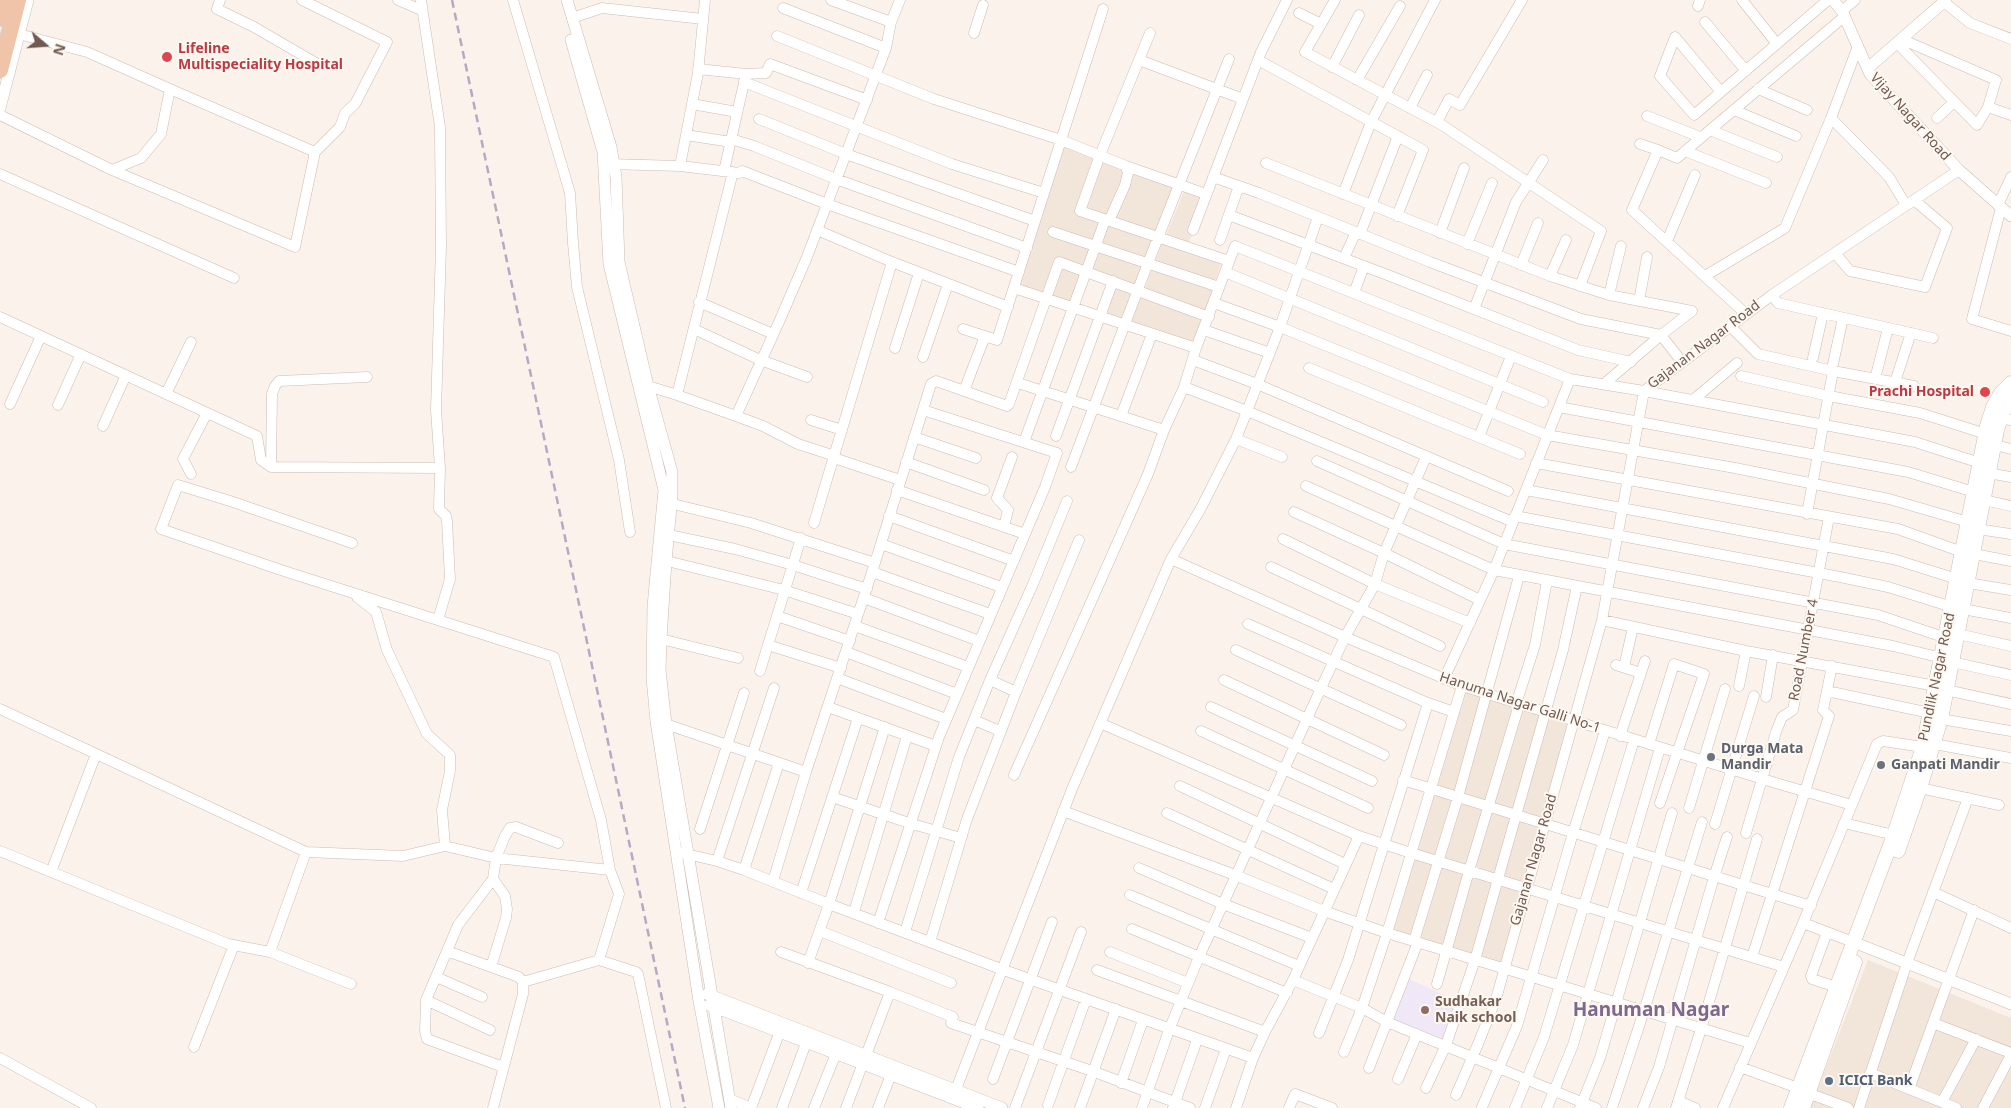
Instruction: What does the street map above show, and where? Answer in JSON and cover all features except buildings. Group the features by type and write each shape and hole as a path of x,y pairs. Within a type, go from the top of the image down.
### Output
{"highway":[{"path":"0,18 4,0"},
{"path":"0,70 15,33 18,0"}],"main road":[{"name":"Pundlik Nagar Road","path":"1803,1108 1803,1090 1836,987 1909,822 1920,788 1963,581 1971,527 1990,440 1993,407 2001,394 2011,384"},
{"name":"Pundlik Nagar Road","path":"1990,440 2006,420 2011,400"},
{"name":"Pundlik Nagar Road","path":"1791,1108 1803,1090 1894,835 1928,746"}],"street":[{"path":"0,108 15,33 28,0"},
{"path":"220,0 216,9 254,27 316,63"},
{"path":"0,115 112,170 295,247 315,152 340,127 345,113 354,104 387,42 302,0"},
{"path":"398,0 421,5 440,127 441,247 436,410 440,468 439,509 446,516 447,521 450,580 438,620"},
{"path":"513,0 570,193 578,287 619,460 630,532"},
{"path":"559,0 603,152 616,177 619,262 648,386 672,472 662,560 654,606 652,678 682,853 730,1104 751,1108 781,1029"},
{"path":"567,0 611,148 609,164 609,264 668,503 669,535 662,560 661,723"},
{"path":"680,166 698,69 705,0"},
{"path":"832,0 891,22"},
{"path":"736,416 817,230 886,48 891,22 900,0"},
{"path":"1193,230 1258,60 1287,0"},
{"path":"1334,0 1305,52 1437,122 1601,231 1580,286"},
{"path":"1342,194 1384,94 1435,0"},
{"path":"1437,122 1449,99 1460,105 1522,0"},
{"path":"1742,0 1777,44"},
{"path":"1721,92 1675,37 1660,76 1694,115 1746,71 1828,0"},
{"name":"Vijay Nagar Road","path":"1833,0 1844,14 1870,74 1959,170 2011,216"},
{"path":"1640,144 1677,158 1844,14 1855,0"},
{"path":"1868,68 1945,1 1970,23 2011,39"},
{"path":"974,33 983,5"},
{"path":"1357,80 1400,6"},
{"path":"572,18 602,8 703,19"},
{"path":"783,8 886,48"},
{"path":"963,328 997,340 1103,9"},
{"path":"1299,13 1321,24"},
{"path":"1332,67 1358,15"},
{"path":"1705,22 1746,71"},
{"path":"15,33 87,52 315,152"},
{"path":"1150,33 1100,155 1080,211 1229,261"},
{"path":"777,36 934,99 1061,140 1126,166 1206,194"},
{"path":"1899,41 1996,80 1988,107 1977,125 1954,102 1899,41"},
{"path":"1705,276 1785,228 1831,118 1858,46"},
{"path":"1072,467 1148,263 1229,59"},
{"path":"1139,60 1243,99"},
{"path":"1258,60 1423,150 1397,216"},
{"path":"745,78 766,73 770,64 867,100"},
{"path":"698,69 745,78 856,127 952,164 1044,193"},
{"path":"1410,108 1427,75"},
{"path":"677,395 694,329 728,172 731,140 745,78"},
{"path":"112,170 141,158 161,134 170,89"},
{"path":"1758,89 1807,110"},
{"path":"1936,118 1954,102"},
{"path":"692,104 737,112"},
{"path":"1988,107 2011,115"},
{"path":"1734,110 1796,136"},
{"path":"1647,116 1700,138"},
{"path":"1831,118 1889,177 1910,203 1947,228 1925,287 1850,271 1835,253"},
{"path":"759,119 846,154 1035,221"},
{"path":"1710,130 1777,158"},
{"path":"686,135 731,140 754,146 836,179 1026,248"},
{"path":"1344,258 1371,205 1398,136"},
{"path":"1658,150 1632,210 1746,314"},
{"path":"1685,150 1766,183"},
{"path":"1474,309 1516,202 1543,160"},
{"path":"1266,163 1550,276 1609,295 1692,311 1604,384"},
{"path":"609,164 680,166 728,172 742,171 827,204 1019,272"},
{"path":"1024,442 1095,246 1125,184 1128,173 1126,166"},
{"path":"1440,233 1464,168"},
{"name":"Gajanan Nagar Road","path":"1456,1095 1496,999 1525,888 1602,620 1644,391 1772,295 1959,170"},
{"path":"0,174 234,278"},
{"path":"1667,241 1694,175"},
{"path":"1213,177 1581,319 1661,335 1682,362"},
{"path":"2011,177 2000,206 1972,319 2011,331"},
{"path":"1467,244 1492,182"},
{"path":"1220,240 1239,186"},
{"path":"1229,215 1578,350 1631,362"},
{"path":"954,1094 1063,811 1100,723 1171,559 1201,508 1236,439 1290,300 1318,217"},
{"path":"1520,265 1538,223"},
{"path":"817,230 892,262 1008,307"},
{"path":"1053,232 1219,287"},
{"path":"1550,276 1566,240"},
{"path":"1014,775 1184,387 1196,348 1235,246 1570,379 1915,442 2011,477"},
{"path":"1609,295 1620,246"},
{"path":"1639,301 1648,257"},
{"path":"814,523 892,262"},
{"path":"773,881 806,772 933,382 1007,406 1018,383 1059,262 1209,317"},
{"path":"1354,293 1364,266"},
{"path":"895,348 919,272"},
{"path":"1225,272 1543,402"},
{"path":"1056,436 1113,281"},
{"path":"923,358 948,284"},
{"path":"1014,288 1196,348"},
{"path":"1772,295 1778,303 1933,338"},
{"path":"699,302 773,334"},
{"path":"1214,303 1280,327 1488,413 1547,435 1889,499 1971,527 2011,534"},
{"path":"1813,358 1823,313"},
{"path":"0,317 257,436 261,460 271,467 440,468"},
{"path":"1807,514 1843,318"},
{"path":"1730,326 1758,354 1914,386"},
{"path":"1875,379 1888,328"},
{"path":"694,329 807,377"},
{"path":"1204,330 1270,353"},
{"path":"1895,382 1911,333"},
{"path":"1121,416 1152,334"},
{"path":"10,404 41,336"},
{"path":"964,392 985,336"},
{"path":"166,394 191,342"},
{"path":"58,405 81,354"},
{"path":"1478,437 1512,356"},
{"path":"1193,360 1257,384 1508,491"},
{"path":"1693,400 1737,363"},
{"path":"1309,368 1520,454"},
{"path":"103,426 126,375"},
{"path":"271,467 272,394 279,381 367,376"},
{"path":"1741,376 1828,396 1920,413 2011,449"},
{"path":"1444,679 1494,570 1570,379"},
{"path":"1018,383 1164,430"},
{"path":"648,386 763,426 798,444 1025,534"},
{"path":"1184,387 1514,519 1819,573 1888,587 1957,608 2011,618"},
{"path":"1558,406 1908,472 2011,506"},
{"path":"878,923 909,823 946,719 1014,561 1057,453 923,410"},
{"path":"191,474 184,460 207,413"},
{"path":"811,420 842,430"},
{"path":"914,437 976,458"},
{"path":"1236,439 1282,457"},
{"path":"1142,1108 1169,1030 1199,957 1345,637 1375,584 1384,553 1426,456"},
{"path":"1004,527 1008,510 997,498 1012,457"},
{"path":"1317,461 1504,544 1878,615 1952,636 2011,646"},
{"path":"906,462 984,490"},
{"path":"1536,463 1807,514 1898,529 1968,553 2011,561"},
{"path":"352,543 178,485 161,529 352,593 554,657 601,820 610,870 619,894 599,960"},
{"path":"1306,486 1494,570 1894,646 2011,676"},
{"path":"1526,490 1892,559 1963,581 2011,590"},
{"path":"905,932 959,757 1067,501"},
{"path":"668,503 751,523 801,538 990,614"},
{"path":"1294,512 1480,600"},
{"path":"889,516 1014,561"},
{"name":"Road Number 4","path":"1746,832 1782,717 1793,710 1829,517"},
{"path":"669,535 793,564 979,641"},
{"path":"760,672 801,538"},
{"path":"1282,539 1375,584 1470,623"},
{"path":"930,942 961,838 1000,731 1079,540"},
{"path":"881,544 1002,587"},
{"name":"Hanuma Nagar Galli No-1","path":"1171,559 1345,637 1462,686 1572,722 1852,805"},
{"path":"662,560 784,590 858,614"},
{"path":"1271,567 1360,611 1440,646"},
{"path":"1369,1068 1416,942 1520,576"},
{"path":"1437,984 1535,645 1547,581"},
{"path":"1426,1088 1446,1045 1475,960 1546,713 1563,650 1577,586"},
{"path":"352,593 376,612 386,650 404,690 427,734 450,755 450,771 442,810 445,846"},
{"path":"777,616 850,641"},
{"path":"1602,620 1746,651 1802,660 1941,688 2011,704"},
{"path":"1248,624 1428,703 1454,712"},
{"path":"855,626 968,667"},
{"path":"1634,626 1620,666 1641,673"},
{"path":"661,639 738,658"},
{"path":"768,644 946,719"},
{"path":"1236,650 1401,725"},
{"path":"1739,686 1746,651"},
{"path":"846,652 957,694"},
{"path":"1766,697 1773,655"},
{"path":"1620,736 1644,661"},
{"path":"1649,744 1674,664 1704,674 1660,803"},
{"path":"1752,957 1829,716 1823,710 1832,666"},
{"path":"990,680 1016,692"},
{"path":"1224,680 1384,755"},
{"path":"1344,1052 1362,1008 1387,933 1462,686"},
{"path":"717,861 774,688"},
{"path":"1689,808 1725,689"},
{"path":"1827,691 2011,732"},
{"path":"700,828 744,693"},
{"path":"1715,824 1754,696"},
{"path":"1319,1033 1348,960 1428,703"},
{"path":"828,707 936,746"},
{"path":"1211,707 1372,781"},
{"path":"0,709 306,852 403,856 445,846 496,858 610,870"},
{"path":"801,893 858,718"},
{"path":"974,720 1000,731"},
{"path":"661,723 806,772"},
{"path":"1100,723 1271,796 1358,836 1582,906 1784,966"},
{"path":"808,963 829,904 885,728"},
{"path":"1201,731 1368,808"},
{"path":"1482,1107 1518,1026 1572,833 1605,731"},
{"path":"854,912 907,736"},
{"path":"1515,1108 1544,1037 1582,906 1634,740"},
{"path":"1723,1108 1803,923 1877,744 1883,741 2011,758"},
{"path":"1547,1108 1573,1045 1660,748"},
{"path":"51,872 96,754"},
{"path":"744,870 779,763"},
{"path":"1403,780 1810,906"},
{"path":"1180,786 1260,822 1345,864"},
{"path":"1920,788 1999,805"},
{"path":"832,797 961,838"},
{"path":"1859,1108 1907,963 1968,798"},
{"path":"1063,811 1235,875 1324,911 1387,933 1750,1043"},
{"path":"1167,812 1334,889"},
{"path":"1581,1105 1600,1058 1672,813"},
{"path":"1612,1108 1702,822"},
{"path":"1844,823 1894,835"},
{"path":"503,1067 428,1039 425,1031 426,1000 458,925 493,879 496,858 504,836 510,828 516,827 558,842"},
{"path":"1236,1108 1264,1032 1287,993 1358,836"},
{"path":"1643,1108 1659,1067 1727,837"},
{"path":"1695,1108 1677,1104 1701,1029 1756,839"},
{"path":"0,851 234,945 270,952 351,984"},
{"path":"270,952 306,852"},
{"path":"682,853 717,861 744,870 1001,970 1086,998 1169,1030 1253,1058"},
{"path":"682,853 699,996 719,1108"},
{"path":"1139,868 1223,904 1312,938"},
{"path":"491,967 507,909 505,896 493,879"},
{"path":"1933,892 2010,924"},
{"path":"1130,895 1299,966"},
{"path":"1909,1089 1974,910"},
{"path":"993,1079 1052,922"},
{"path":"1803,923 2011,1004"},
{"path":"1132,929 1287,993"},
{"path":"820,931 951,983"},
{"path":"1015,1108 1081,932"},
{"path":"1827,932 1811,976 1836,987"},
{"path":"194,1047 234,945"},
{"path":"447,951 519,976 523,982 523,994 493,1108"},
{"path":"781,952 953,1017 951,1023 1148,1092 1174,1105 1190,1108"},
{"path":"1110,952 1188,983"},
{"path":"523,982 599,960 632,970 638,974 666,1108"},
{"path":"1097,970 1264,1032"},
{"path":"436,977 482,997"},
{"path":"1293,980 1362,1008 1387,1022 1555,1091 1581,1105 1596,1108"},
{"path":"846,1108 890,992"},
{"path":"699,996 954,1094 1002,1108"},
{"path":"1048,1105 1086,998"},
{"path":"426,1000 490,1030"},
{"path":"1080,1108 1116,1009"},
{"path":"1121,1083 1143,1020"},
{"path":"1933,1023 2011,1054 1983,1108"},
{"path":"781,1029 806,1043 838,1050"},
{"path":"1398,1079 1417,1034"},
{"path":"1942,1102 1976,1039"},
{"path":"1174,1105 1197,1040"},
{"path":"782,1108 806,1043"},
{"path":"814,1108 838,1050"},
{"path":"1205,1108 1226,1050"},
{"path":"0,1058 91,1108"},
{"path":"1740,1067 1848,1108"},
{"path":"878,1108 893,1071"},
{"path":"1870,1073 1956,1108"},
{"path":"954,1094 978,1108"},
{"path":"1290,1108 1295,1094 1332,1108"}],"shaded area":[{"path":"1062,142 1097,157 1077,212 1102,221 1072,307 1016,287"},
{"path":"1101,158 1124,168 1122,183 1107,217 1083,210"},
{"path":"1127,167 1175,186 1161,236 1111,220"},
{"path":"1185,189 1208,197 1188,245 1165,238"},
{"path":"1105,220 1161,240 1152,264 1096,246"},
{"path":"1163,240 1222,260 1214,285 1154,265"},
{"path":"1095,247 1150,267 1141,291 1092,273"},
{"path":"1153,267 1218,288 1208,315 1144,291"},
{"path":"1117,284 1140,293 1127,324 1105,313"},
{"path":"1143,293 1207,317 1195,347 1129,325"},
{"path":"1463,690 1569,724 1501,965 1391,929"},
{"path":"1868,960 2011,1018 2011,1108 1810,1108"},
{"name":"Sudhakar Naik school","path":"1409,979 1459,1002 1444,1039 1392,1019"}],"railway":[{"path":"452,0 685,1108"}],"place":[{"name":"Lifeline Multispeciality Hospital","path":"167,57"},
{"name":"Prachi Hospital","path":"1985,392"},
{"name":"Durga Mata Mandir","path":"1711,757"},
{"name":"Ganpati Mandir","path":"1881,765"},
{"name":"Sudhakar Naik school","path":"1425,1010"},
{"name":"ICICI Bank","path":"1829,1081"}],"district":[{"name":"Hanuman Nagar","path":"1651,1011"}]}
